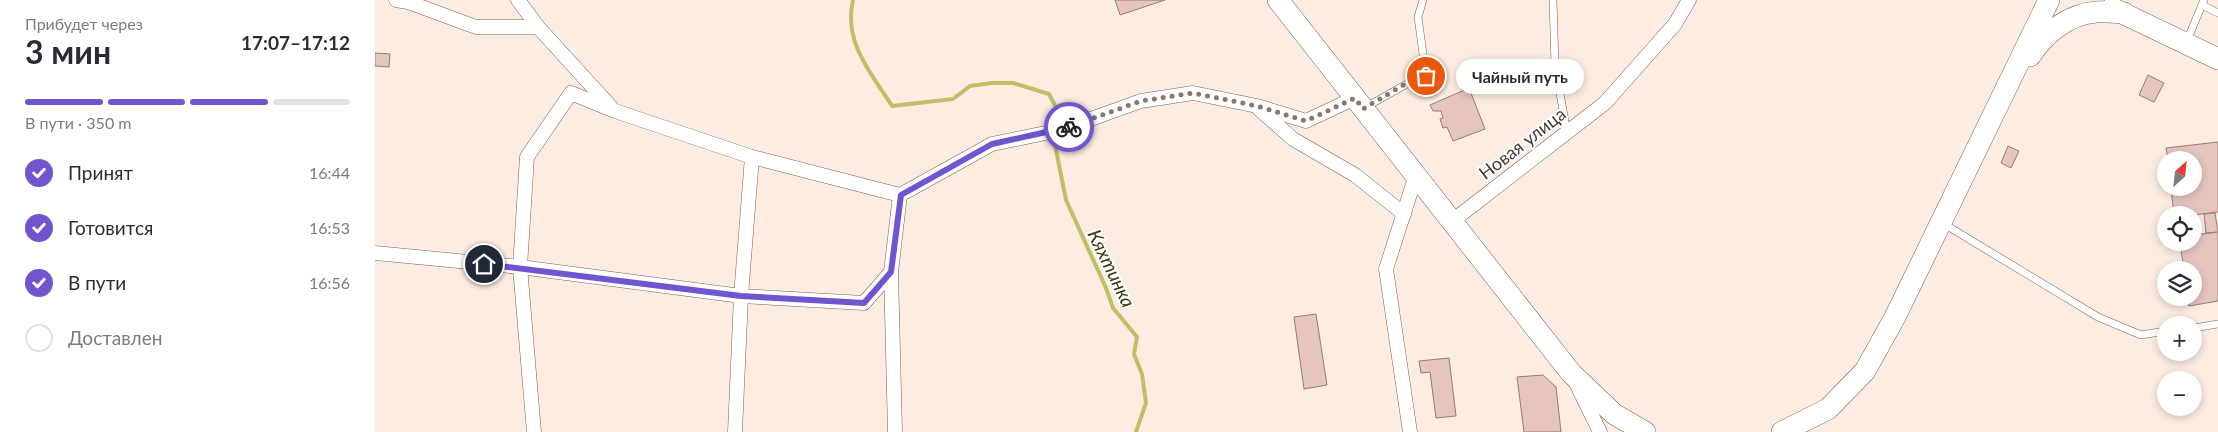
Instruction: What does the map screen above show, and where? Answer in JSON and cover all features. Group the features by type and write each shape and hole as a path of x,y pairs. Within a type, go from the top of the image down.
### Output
{"main road":[{"path":"1278,0 1571,373 1614,414 1645,432"},
{"path":"1782,432 1828,409 1865,371 1895,317 2049,0"},
{"path":"2096,0 2119,4 2218,51"},
{"path":"2002,100 2036,47 2060,24 2078,16 2119,4 2218,59"}],"street":[{"path":"396,0 408,2 476,27 538,27"},
{"path":"518,0 538,27 615,111"},
{"name":"Новая улица","path":"1451,222 1605,103 1675,24 1689,0"},
{"path":"534,432 520,267 527,157 571,93 615,111 752,157 901,195 992,144 1060,130 1141,101 1193,93 1257,106 1306,121 1359,104"},
{"path":"1257,106 1293,139 1355,176 1404,214"},
{"path":"735,432 741,296 752,157"},
{"path":"1410,432 1386,269 1416,175"},
{"path":"895,432 891,272 901,195"},
{"path":"375,253 520,267 741,296 864,303 891,272"},
{"path":"1571,373 1600,432"}],"lane":[{"path":"1359,104 1412,80 1426,76 1418,17 1423,0"},
{"path":"1553,0 1555,65 1567,133"},
{"path":"2189,36 2203,2 2218,12"},
{"path":"1942,222 2098,317 2141,335 2157,332"},
{"path":"2202,327 2218,324"}],"building":[{"path":"1115,0 1165,0 1120,15"},
{"path":"375,53 390,54 389,67 375,66"},
{"path":"2148,75 2164,83 2154,102 2139,95"},
{"path":"1469,88 1485,129 1453,141 1447,127 1443,128 1440,119 1443,118 1441,111 1433,111 1430,105"},
{"path":"2218,142 2218,212 2202,214 2202,206 2173,206 2172,196 2203,196 2203,151 2166,151 2166,148"},
{"path":"2008,146 2019,151 2011,168 2001,163"},
{"path":"2215,213 2218,232 2206,233 2204,214"},
{"path":"2218,232 2218,301 2202,304 2202,261 2183,261 2181,251 2202,251 2202,234"},
{"path":"1316,314 1327,385 1304,389 1294,317"},
{"path":"1449,358 1456,416 1436,418 1430,372 1421,373 1419,361"},
{"path":"1543,375 1556,387 1561,432 1524,432 1517,377"}],"waterway":[{"name":"Кяхтинка","path":"853,0 851,15 855,43 868,69 892,106 953,99 970,86 1013,83 1049,94 1058,111 1048,122 1050,128"},
{"name":"Кяхтинка","path":"1054,140 1066,200 1106,288 1113,308 1137,337 1134,354 1142,374 1146,403 1136,432"}],"way so far":[{"path":"1069,127 1141,101 1193,93 1257,106 1306,121 1355,98 1363,109 1412,80 1426,76"}],"place":[{"name":"Чайный путь","path":"1426,76"}],"route":[{"path":"484,264 741,296 864,303 891,272 901,195 992,144 1069,127"}]}
